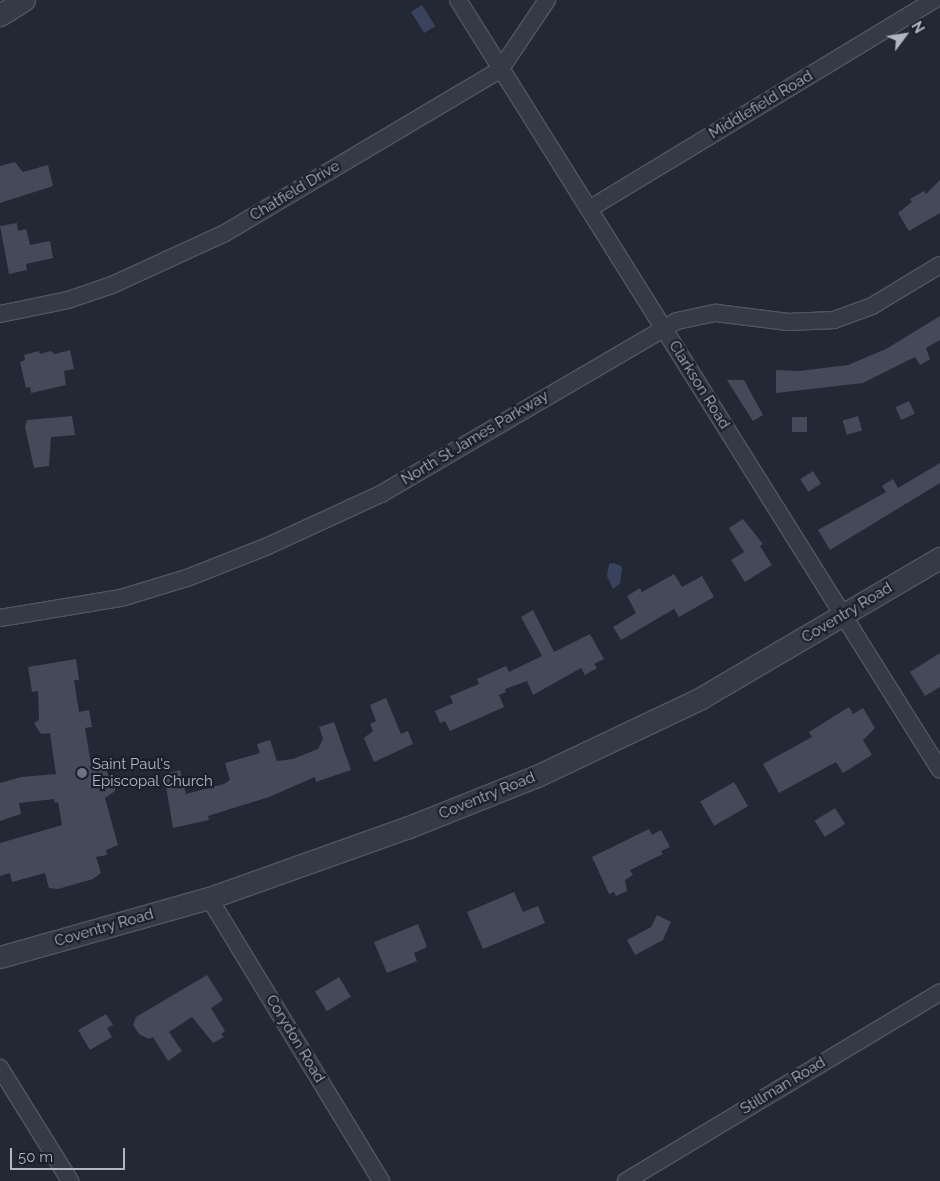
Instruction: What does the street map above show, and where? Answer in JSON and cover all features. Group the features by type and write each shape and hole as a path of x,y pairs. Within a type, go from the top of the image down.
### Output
{"street":[{"path":"0,15 24,0"},
{"name":"Clarkson Road","path":"458,0 500,70 940,770"},
{"name":"Chatfield Drive","path":"0,314 94,291 188,252 500,70 548,0"},
{"name":"Middlefield Road","path":"588,209 934,0"},
{"name":"North St James Parkway","path":"0,618 121,598 187,578 268,546 381,494 663,327 694,316 716,313 788,322 834,320 872,306 940,265"},
{"name":"Coventry Road","path":"0,957 209,898 406,828 536,776 701,698 844,616 940,558"},
{"name":"Corydon Road","path":"209,898 382,1181"},
{"name":"Stillman Road","path":"626,1181 940,992"},
{"path":"0,1068 70,1181"}],"water":[{"path":"422,5 435,26 424,33 411,12"},
{"path":"613,563 621,566 622,570 620,583 613,589 607,576 609,564"}],"building":[{"path":"15,162 23,172 48,165 53,186 0,203 0,166"},
{"path":"940,180 940,213 909,231 898,213 912,202 910,199 924,191 926,194"},
{"path":"17,223 18,231 26,229 30,245 50,241 53,258 26,264 27,270 9,274 0,226"},
{"path":"940,316 940,340 926,348 930,359 920,365 915,357 863,383 776,393 776,370 799,371 848,365 886,349"},
{"path":"70,350 74,369 64,371 66,385 31,393 30,387 26,388 20,362 25,360 24,355 39,351 40,354 51,351 55,354"},
{"path":"727,380 744,380 763,415 753,421"},
{"path":"909,401 915,414 901,420 895,407"},
{"path":"72,416 75,435 51,437 49,466 34,468 25,427 27,420"},
{"path":"858,416 862,430 847,435 843,420"},
{"path":"792,417 807,417 807,432 792,432"},
{"path":"940,463 940,483 830,550 818,530 886,492 882,486 893,479 898,488"},
{"path":"813,471 821,484 808,492 800,479"},
{"path":"743,519 763,544 760,546 772,565 745,582 731,560 744,552 729,528"},
{"path":"674,574 682,587 702,576 714,597 679,617 674,609 621,640 613,627 636,613 627,596 640,588 642,592"},
{"path":"533,610 554,652 590,634 604,659 594,664 597,668 585,675 581,668 533,695 527,681 505,689 506,692 499,695 504,707 450,731 445,721 440,723 435,711 453,703 450,696 479,684 477,679 506,666 509,672 542,656 521,617"},
{"path":"940,653 940,687 925,696 910,672"},
{"name":"Saint Paul's Episcopal Church","path":"76,659 79,680 74,680 79,712 89,710 92,727 85,728 92,771 106,768 108,775 116,781 115,791 105,798 118,845 106,850 107,855 96,857 101,873 93,879 58,889 49,888 45,873 12,882 10,873 0,876 0,843 62,825 58,802 55,803 54,799 19,803 21,814 0,821 0,783 21,777 56,774 50,733 41,734 34,723 39,720 38,691 32,692 28,667"},
{"path":"386,698 401,734 408,731 413,744 374,762 364,738 373,731 370,724 376,721 370,705"},
{"path":"849,707 853,714 863,708 875,728 863,740 872,755 843,773 836,762 779,793 763,764 812,737 809,732"},
{"path":"334,722 351,770 316,782 315,777 269,797 208,816 209,820 173,828 164,774 180,770 186,794 224,784 230,780 225,763 260,753 257,744 270,740 277,761 293,759 318,749 323,739 319,727"},
{"path":"734,782 748,806 714,826 700,801"},
{"path":"835,808 845,824 825,837 815,821"},
{"path":"649,829 652,835 661,830 670,847 661,851 663,854 630,870 633,875 625,880 627,891 616,896 614,892 609,894 592,857"},
{"path":"514,892 523,912 538,906 545,923 483,949 467,912"},
{"path":"657,915 671,922 663,940 635,955 627,940 651,927"},
{"path":"418,924 427,947 414,953 417,961 387,973 374,942"},
{"path":"207,975 223,1000 211,1008 225,1031 221,1034 224,1037 213,1043 192,1017 169,1032 182,1051 168,1061 153,1037 149,1039 139,1034 133,1025 136,1017"},
{"path":"339,977 351,997 327,1011 315,991"},
{"path":"106,1014 113,1025 107,1028 112,1037 90,1050 78,1030"}],"place":[{"name":"Saint Paul's Episcopal Church","path":"82,773"}]}
